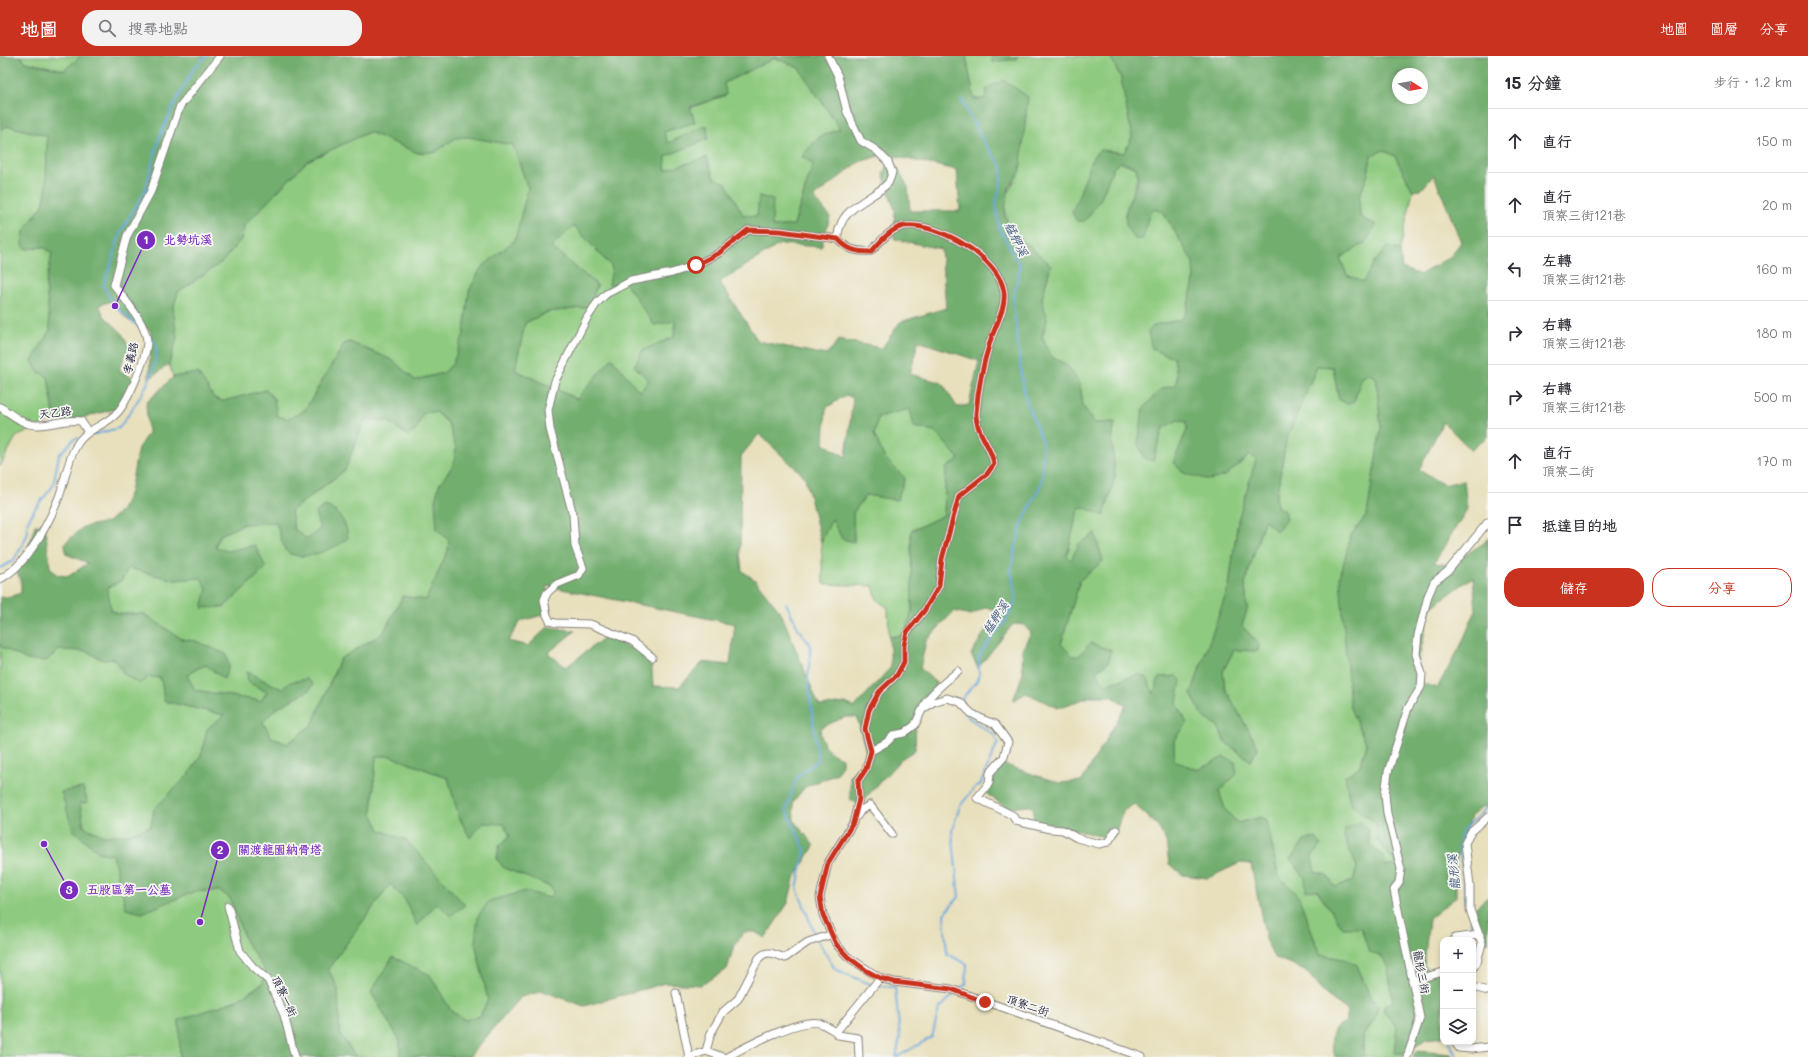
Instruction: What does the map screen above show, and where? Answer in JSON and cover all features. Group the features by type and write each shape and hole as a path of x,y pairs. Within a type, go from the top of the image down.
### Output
{"street":[{"name":"孝義路","path":"0,579 8,575 38,542 59,497 75,448 88,432 117,414 137,380 147,342 140,321 114,285 127,236 151,191 180,106 220,56"},
{"path":"828,56 838,76 847,112 861,141 876,150 888,162 892,172 889,182 884,187 866,198 851,210 840,225 838,239"},
{"path":"652,656 632,641 590,624 556,623 550,621 547,615 544,600 547,593 557,584 579,575 583,568 575,546 573,515 550,429 548,410 555,381 587,318 597,303 606,294 631,280 672,273 696,265 719,253 748,230 780,231 838,239 846,248 858,252 871,252 884,238 896,229 904,226 919,226 941,232 961,241 982,257 1000,279 1004,293 1000,317 990,341 982,369 976,415 980,432 992,453 994,464 987,474 959,496 942,559 939,586 924,611 907,632 904,645 904,662 897,675 879,692 869,710 865,729 871,751 866,769 858,781 859,799 853,823"},
{"name":"天乙路","path":"0,407 20,420 34,425 71,419 81,421 88,432"},
{"name":"龍形三街","path":"1407,1057 1420,1018 1394,890 1399,882 1401,869 1387,814 1385,794 1388,772 1406,715 1421,687 1422,674 1416,654 1418,635 1428,596 1434,582 1448,571 1488,522"},
{"path":"871,751 887,742 894,735 904,733 915,725 924,704 958,671"},
{"path":"922,710 933,702 947,698 960,702 971,713 995,724 1008,742 1004,757 990,773 989,783 977,798 1012,815 1016,821 1050,829 1063,830 1077,838 1099,844 1108,842 1116,830"},
{"path":"853,823 861,810 870,805 892,834"},
{"path":"1476,964 1482,943 1470,910 1470,893 1465,843 1471,832 1488,817"},
{"name":"頂寮二街","path":"853,823 828,863 820,897 827,936 848,957 880,978 894,982 951,989 1142,1057"},
{"name":"頂寮一街","path":"228,906 240,951 253,967 268,980 284,1015 295,1057"},
{"path":"1463,937 1480,935"},
{"path":"706,1051 711,1033 723,1012 738,999 763,953 768,952 785,958 808,942 827,936"},
{"path":"1412,981 1440,973"},
{"path":"836,1032 880,978"},
{"path":"1476,988 1488,991"},
{"path":"676,993 688,1057 706,1051 723,1057"},
{"path":"727,1057 774,1033 804,1025 819,1023 836,1032 838,1035 858,1038 859,1057"},
{"path":"1457,1045 1459,1048 1471,1049 1488,1047"}],"green space":[{"path":"0,56 21,56 25,62 64,70 81,56 966,56 974,99 985,99 987,88 1004,80 1028,97 1020,172 1009,187 1004,215 1012,231 1051,265 1042,298 1047,320 1042,337 1052,357 1067,365 1080,384 1083,406 1095,423 1115,422 1112,441 1115,477 1104,516 1083,507 1078,509 1067,556 1071,560 1079,544 1095,533 1103,561 1080,580 1061,644 1073,656 1079,656 1090,643 1111,650 1109,661 1096,672 1105,685 1139,674 1148,679 1153,694 1159,677 1177,676 1181,680 1177,703 1187,724 1174,740 1174,760 1197,770 1224,757 1235,762 1237,774 1219,791 1225,809 1237,823 1262,817 1267,821 1278,875 1298,895 1320,955 1344,959 1357,965 1371,999 1378,1004 1375,1019 1363,1036 1363,1054 1368,1057 1335,1057 1332,1045 1333,1032 1336,1028 1347,1021 1347,1010 1326,995 1305,970 1274,957 1266,940 1251,864 1240,863 1208,878 1183,875 1169,864 1166,841 1157,825 1134,804 1123,811 1114,837 1109,838 1033,820 1034,809 1030,806 1007,808 987,794 985,788 1003,764 1059,783 1082,781 1126,705 1111,696 1092,696 1058,708 1026,693 1013,701 1023,673 1022,649 1031,633 1024,625 1013,624 978,668 971,654 998,611 986,607 971,615 954,611 926,641 920,668 937,684 916,718 915,750 901,759 859,805 850,799 850,775 868,759 857,717 845,717 820,728 823,743 829,751 842,758 842,764 837,774 805,787 793,802 794,820 814,846 794,879 788,903 765,938 755,932 744,932 734,946 727,969 701,985 665,983 584,1006 543,991 521,997 469,1057 400,1057 400,1041 371,992 393,957 430,975 451,1011 465,1020 480,1016 488,1000 475,942 478,916 489,901 526,891 549,898 553,892 551,887 504,868 497,859 499,846 510,836 504,824 483,823 470,838 459,817 448,778 390,756 376,756 372,813 380,830 406,840 465,905 450,916 437,903 417,926 405,900 390,884 328,969 338,989 340,1034 356,1057 180,1057 179,1020 237,1000 263,983 265,971 245,940 230,898 220,891 195,891 142,913 126,909 113,855 98,852 73,830 61,792 83,788 88,803 80,803 84,827 104,836 129,834 151,826 154,809 190,773 202,753 207,729 224,715 164,701 161,678 149,677 139,684 124,674 115,659 103,660 86,651 59,650 46,661 27,660 0,646 0,597 10,597 21,593 21,581 16,570 27,555 35,525 45,526 50,567 57,575 69,576 88,563 66,554 65,543 83,527 108,522 122,510 130,492 138,448 148,433 146,403 173,377 198,373 214,398 223,401 266,390 274,399 277,416 288,419 305,410 344,344 350,342 392,360 415,380 444,373 453,363 464,334 469,291 481,268 515,240 528,188 513,145 468,137 455,138 436,152 418,153 369,132 307,161 244,226 242,238 222,262 178,292 173,309 177,338 169,364 149,379 151,331 128,320 111,301 99,305 104,316 121,332 129,346 119,370 135,379 123,407 66,422 55,419 48,377 38,372 32,361 50,330 46,284 52,253 43,247 26,249 22,244 24,231 43,205 46,192 47,136 9,126 0,129","holes":["775,58 799,68 840,129 819,137 802,156 813,164 794,225 772,227 773,200 759,196 757,216 743,215 726,183 714,178 707,157 665,170 666,156 708,139 707,125 668,143 664,132 695,122 690,107 726,95 724,83","885,154 957,170 960,211 910,211 908,187 897,167 887,166 883,173 895,211 894,239 941,249 946,308 900,322 882,348 839,340 826,355 758,341 720,282 780,244 821,247 830,217 814,197 859,162","574,226 612,267 609,285 625,282 654,325 675,321 674,337 643,350 634,366 649,380 640,392 612,358 577,399 515,370 525,323 548,312 590,307 597,285 551,247","918,341 979,361 969,405 957,407 942,383 910,374","846,395 853,398 846,457 824,444 826,408","910,409 914,427 935,431 959,459 946,468 944,515 911,531 912,611 904,635 889,637 891,667 854,708 846,703 819,706 781,613 755,580 742,571 740,553 741,456 759,434 805,477 821,542 832,519 842,539 854,542 853,513 866,495 897,500 905,478 884,457 874,434 878,417","436,412 448,423 456,448 454,464 439,485 435,501 437,529 449,541 448,550 426,600 403,596 383,633 340,659 312,725 287,744 271,737 263,722 275,709 308,691 313,684 307,679 290,682 282,689 247,672 248,682 267,692 261,701 195,690 187,675 206,665 224,679 229,666 226,654 196,641 182,639 144,614 118,614 111,610 107,588 122,580 128,568 175,580 201,578 207,589 202,608 224,607 266,568 255,545 227,551 215,547 220,535 244,524 276,522 285,549 291,554 298,556 317,554 343,542 348,538 346,528 338,514 330,508 325,506 315,513 320,529 307,539 294,529 291,511 345,470 365,419 388,421 408,436 416,430 423,413","547,586 735,624 730,665 703,662 679,687 653,686 651,656 605,637 566,667 548,653 575,631 548,627 528,646 508,641 521,621 550,613"]},
{"path":"21,56 81,56 65,70 25,62"},
{"path":"966,56 991,56 992,62 1016,59 1018,56 1110,56 1121,78 1132,137 1125,153 1100,150 1100,200 1113,168 1120,162 1136,168 1138,176 1124,216 1149,214 1155,209 1163,212 1193,262 1194,281 1186,313 1180,320 1154,325 1152,349 1174,358 1177,375 1176,385 1160,389 1153,461 1163,427 1178,420 1186,422 1187,430 1173,463 1225,476 1250,455 1257,459 1238,520 1229,586 1191,694 1203,716 1218,726 1225,742 1251,761 1258,747 1225,688 1223,671 1234,650 1258,651 1259,644 1242,626 1247,610 1245,584 1264,520 1277,507 1276,498 1286,441 1317,366 1333,367 1339,400 1354,401 1361,378 1368,374 1376,377 1381,427 1367,515 1351,535 1350,708 1367,745 1359,768 1350,804 1376,823 1377,839 1399,867 1384,865 1384,856 1370,846 1367,828 1344,837 1357,867 1353,881 1335,887 1327,875 1315,872 1312,857 1290,859 1317,890 1343,928 1361,927 1369,951 1381,955 1388,968 1393,1003 1384,1012 1397,1027 1394,1053 1405,1053 1404,1057 1368,1057 1363,1054 1363,1036 1375,1019 1371,999 1357,965 1344,959 1320,955 1298,895 1278,875 1267,821 1262,817 1237,823 1225,809 1219,791 1237,774 1224,757 1197,770 1174,760 1174,740 1187,724 1177,703 1153,695 1139,674 1105,686 1096,672 1109,661 1073,656 1061,644 1080,580 1103,561 1071,561 1067,556 1078,509 1083,507 1104,515 1115,477 1112,441 1115,422 1095,423 1083,406 1080,384 1067,365 1052,357 1042,337 1047,320 1042,298 1051,265 1027,245 1010,225 1006,215 1006,203 1010,189 1020,172 985,99 974,99"},
{"path":"991,56 1018,56 1016,59 992,62"},
{"path":"1110,56 1488,56 1488,436 1471,450 1443,422 1419,470 1444,485 1464,480 1467,509 1434,563 1449,565 1484,543 1488,538 1488,808 1484,806 1471,816 1456,860 1456,897 1429,919 1424,965 1431,973 1440,968 1440,1037 1426,1039 1405,1053 1394,1053 1397,1027 1384,1012 1385,1005 1393,1002 1388,968 1381,955 1369,952 1361,928 1343,928 1317,890 1306,891 1305,878 1290,859 1305,840 1316,838 1321,845 1312,857 1315,872 1327,875 1335,887 1353,881 1357,867 1344,837 1345,829 1361,822 1367,828 1370,846 1384,856 1384,865 1398,866 1377,839 1376,823 1350,804 1345,776 1359,768 1367,745 1350,708 1340,577 1351,535 1367,515 1381,427 1376,377 1368,374 1361,378 1354,402 1347,404 1339,400 1333,367 1317,366 1286,441 1276,498 1277,507 1285,511 1287,519 1276,531 1264,520 1245,584 1247,610 1242,626 1259,644 1258,651 1234,650 1223,671 1225,688 1258,748 1251,761 1225,742 1218,726 1203,717 1191,694 1229,586 1238,520 1256,459 1250,455 1225,476 1209,480 1186,474 1173,463 1187,430 1186,422 1178,420 1163,428 1153,461 1145,459 1138,444 1143,409 1160,389 1176,385 1177,375 1174,358 1152,349 1148,332 1154,325 1180,320 1186,313 1194,281 1193,262 1163,212 1155,209 1149,214 1143,239 1135,239 1128,229 1125,219 1126,211 1136,186 1137,177 1136,168 1128,164 1120,162 1113,168 1100,200 1085,221 1077,221 1072,213 1094,155 1100,150 1124,153 1132,137 1121,78","holes":["1383,150 1395,156 1413,191 1421,190 1434,175 1461,242 1451,256 1420,275 1402,268 1400,250 1387,247 1374,263 1363,282 1347,275 1340,258 1365,243 1376,225 1360,217 1359,198 1368,174 1371,156","1473,577 1476,610 1460,647 1437,688 1414,681 1430,608"]},
{"path":"775,58 799,68 840,129 819,137 802,157 813,163 794,225 771,227 757,216 743,215 726,183 665,170 666,156 708,139 668,143 664,132 695,122 690,108 726,95 724,83"},
{"path":"8,126 47,136 46,192 43,205 24,231 26,249 43,247 52,253 46,284 50,330 32,361 48,377 55,419 16,437 0,466 0,129"},
{"path":"369,132 418,153 436,152 455,138 468,137 513,145 528,188 515,240 481,268 469,291 464,334 453,363 444,373 415,380 392,360 349,342 344,344 305,410 288,419 276,416 274,399 266,390 223,402 214,398 198,373 173,377 169,364 177,338 173,309 178,292 222,262 242,238 244,226 307,161"},
{"path":"1383,150 1395,156 1413,191 1400,250 1387,248 1374,263 1363,282 1347,275 1340,257 1365,243 1376,225 1360,217 1359,198 1368,174 1371,156"},
{"path":"574,225 625,282 675,321 674,337 643,350 634,366 649,380 640,392 577,399 515,370 525,323 548,312 590,307 597,285 551,247"},
{"path":"910,408 914,427 935,431 959,459 946,468 944,515 911,531 912,611 904,635 889,637 888,608 877,600 873,586 823,584 821,542 831,518 854,542 853,513 866,495 897,500 905,478 884,457 874,434 878,417"},
{"path":"436,412 448,423 456,448 454,464 439,485 437,529 449,541 448,550 426,600 403,596 383,633 340,659 312,725 287,744 271,737 263,722 275,709 308,691 313,685 306,679 282,689 247,672 248,682 267,692 261,701 195,690 187,675 198,668 206,665 224,679 196,641 182,640 144,614 118,614 111,610 107,588 122,580 128,568 175,580 201,577 207,589 227,551 215,547 220,535 244,524 276,522 285,550 292,555 320,529 307,539 294,529 291,511 345,470 365,419 388,421 408,436 416,430 422,413"},
{"path":"2,645 46,661 59,650 86,651 103,660 115,659 124,674 161,678 164,701 224,715 207,729 202,753 190,773 154,809 151,826 129,834 104,836 84,827 79,802 87,803 83,788 61,792 98,852 113,855 126,908 142,913 195,891 220,891 230,898 245,940 265,971 263,983 237,1000 179,1020 180,1057 0,1057 0,646"},
{"path":"376,756 390,756 448,778 459,817 470,838 483,823 504,824 510,836 499,846 497,859 504,868 551,887 553,893 549,898 526,891 475,942 488,1000 480,1016 465,1020 451,1011 430,975 393,958 371,992 400,1041 400,1057 356,1057 340,1034 338,989 328,969 390,884 406,900 417,926 406,840 380,830 372,813"},
{"path":"1488,897 1488,942 1483,938 1474,909"},
{"path":"1418,1051 1451,1054 1453,1057 1412,1057"}],"waterway":[{"path":"139,327 115,306 103,286 120,233 145,191 159,138 174,105 195,66 207,56"},
{"name":"艋舺溪","path":"961,99 984,142 1002,167 1001,182 996,204 999,228 1020,266 1013,301 1022,380 1026,400 1042,441 1043,459 1042,482 1022,523 1011,569 1016,601 1005,622 979,656 979,678 962,699 962,702"},
{"path":"88,436 119,428 141,396 148,382 156,355 155,344 149,335"},
{"path":"0,568 13,561 28,533 27,523 34,510 53,486 59,455 74,439 78,438"},
{"path":"786,603 799,630 811,646 808,679 818,760 797,777 786,810 805,850 797,888 816,937"},
{"name":"艋舺溪","path":"958,990 966,984 967,964 947,954 944,914 959,897 952,830 960,806 976,786 980,785 998,742 993,734 969,718 963,708"},
{"name":"龍形溪","path":"1467,907 1459,845 1463,831 1488,806"},
{"name":"龍形溪","path":"1470,919 1474,937"},
{"path":"818,941 835,969 872,985"},
{"path":"877,986 895,987 900,1037 896,1057"},
{"name":"艋舺溪","path":"897,1057 932,1037 939,1009 955,993"},
{"name":"龍形溪","path":"1451,1045 1457,1057"}],"place":[{"name":"北勢坑溪","path":"115,306"},
{"name":"五股區第一公墓","path":"44,844"},
{"name":"關渡龍園納骨塔","path":"200,922"}],"route":[{"path":"696,265 719,253 748,230 780,231 838,239 846,248 858,252 871,252 884,238 896,229 904,226 919,226 941,232 961,241 982,257 1000,279 1004,293 1000,317 990,341 982,369 976,415 980,432 992,453 994,464 987,474 959,496 942,559 939,586 924,611 907,632 904,645 904,662 897,675 879,692 869,710 865,729 871,751 866,769 858,781 859,799 853,823 828,863 820,897 823,915 830,934 836,944 848,957 867,971 880,978 894,982 922,984 951,989 985,1002"}]}
